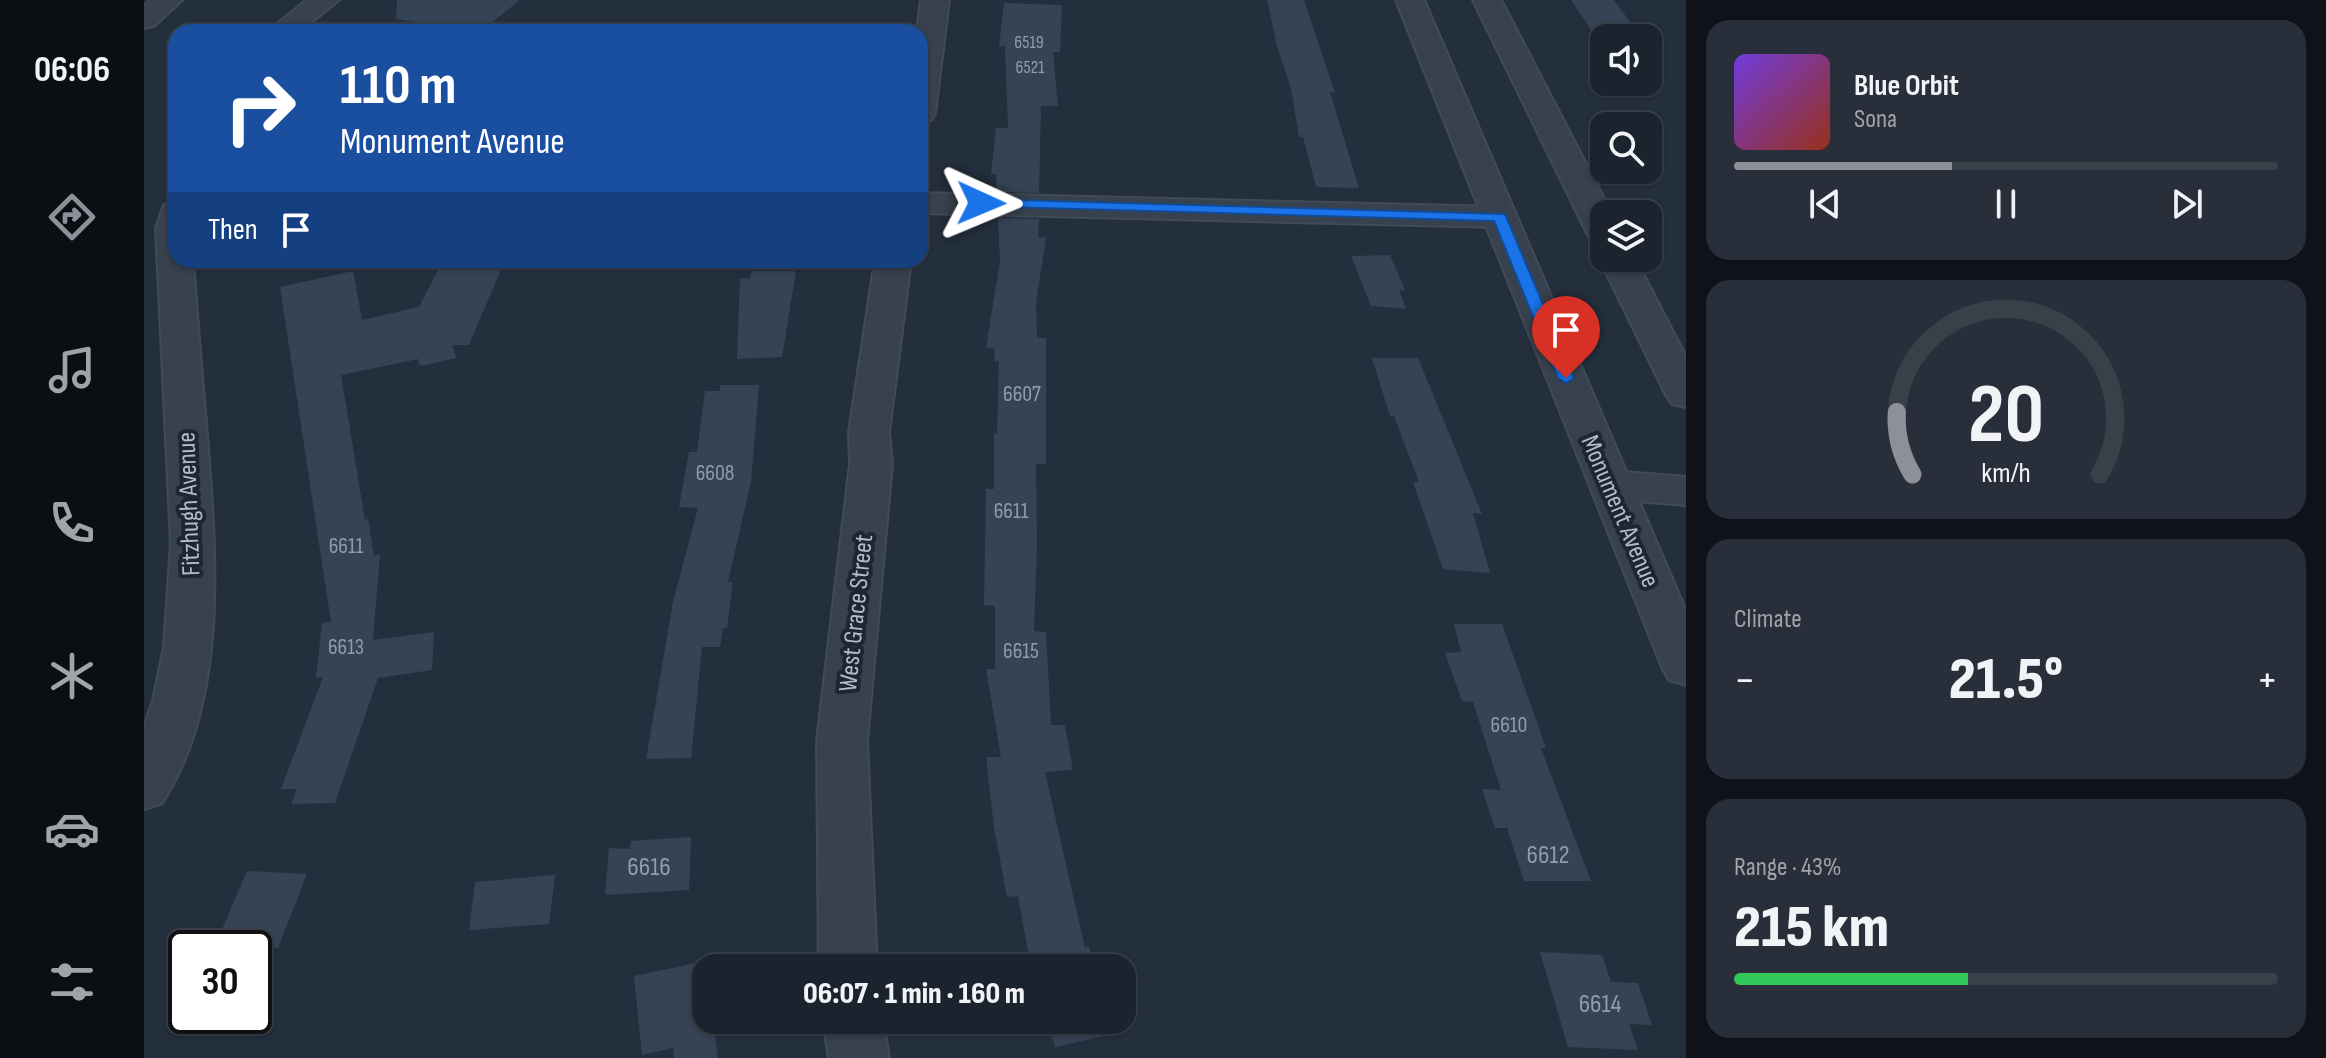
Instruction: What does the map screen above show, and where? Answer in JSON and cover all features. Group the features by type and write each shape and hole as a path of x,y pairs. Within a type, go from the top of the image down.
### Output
{"street":[{"path":"144,20 168,0"},
{"path":"292,24 325,0"},
{"path":"928,53 935,0"},
{"name":"Monument Avenue","path":"1410,0 1686,667"},
{"path":"1487,0 1590,205"},
{"path":"928,203 1134,205 1356,215 1500,217"},
{"path":"144,211 168,206"},
{"name":"Fitzhugh Avenue","path":"144,788 152,776 178,701 188,647 193,544 176,268"},
{"name":"West Grace Street","path":"848,954 842,741 871,464 869,432 892,268"},
{"path":"1624,272 1686,395"},
{"path":"1611,485 1686,491"},
{"path":"855,1034 859,1058"}],"building":[{"path":"397,0 520,0 490,24 428,24 396,19"},
{"path":"1267,0 1304,0 1335,93 1330,92 1359,188 1316,187 1303,137 1299,137 1291,88 1277,46"},
{"path":"1571,0 1614,0 1632,24 1590,24 1590,28"},
{"path":"1004,3 1062,5 1060,52 1053,52 1058,106 1041,106 1039,193 997,192 996,174 991,174 996,128 1008,128 1005,46 999,46"},
{"path":"998,218 1039,219 1038,237 1046,238 1036,302 1037,338 1046,338 1046,464 1036,464 1034,631 1046,632 1051,725 1065,725 1073,770 1045,772 1085,948 1089,947 1091,954 1028,954 1018,896 1007,897 994,827 986,757 1001,757 986,669 995,669 995,606 984,605 986,489 994,489 999,361 995,361 994,348 986,348 1000,261"},
{"path":"1390,255 1405,290 1399,290 1406,309 1371,306 1351,256"},
{"path":"439,268 502,268 469,345 452,345 456,358 420,366 418,359 341,375 365,520 368,519 374,556 380,554 373,640 434,632 432,670 378,678 335,803 291,804 297,789 281,789 323,677 316,678 322,623 331,622 280,287 353,271 362,320 419,307"},
{"path":"752,271 796,271 782,357 737,359 740,278 750,279"},
{"path":"1372,358 1418,358 1482,514 1473,513 1490,573 1443,569 1413,482 1419,482 1394,416 1390,416"},
{"path":"720,385 759,385 751,481 728,582 733,582 727,628 723,628 720,647 702,647 691,758 646,759 673,602 698,508 679,507 689,452 697,452 705,391 720,391"},
{"path":"1454,624 1502,624 1546,748 1541,748 1591,881 1524,881 1507,828 1495,828 1482,789 1501,790 1473,702 1462,701 1445,653 1461,652"},
{"path":"691,837 689,890 605,895 609,848 630,849 631,841"},
{"path":"247,871 307,874 278,948 272,948 272,930 222,930"},
{"path":"555,875 549,924 469,930 475,882"},
{"path":"1540,952 1602,955 1611,982 1638,983 1652,1025 1629,1024 1638,1050 1568,1047"},
{"path":"692,964 692,1034 715,1034 718,1058 674,1058 673,1048 642,1055 634,976"},
{"path":"1051,1034 1114,1034 1055,1047"}],"route":[{"path":"981,203 1500,217 1566,378"}]}
